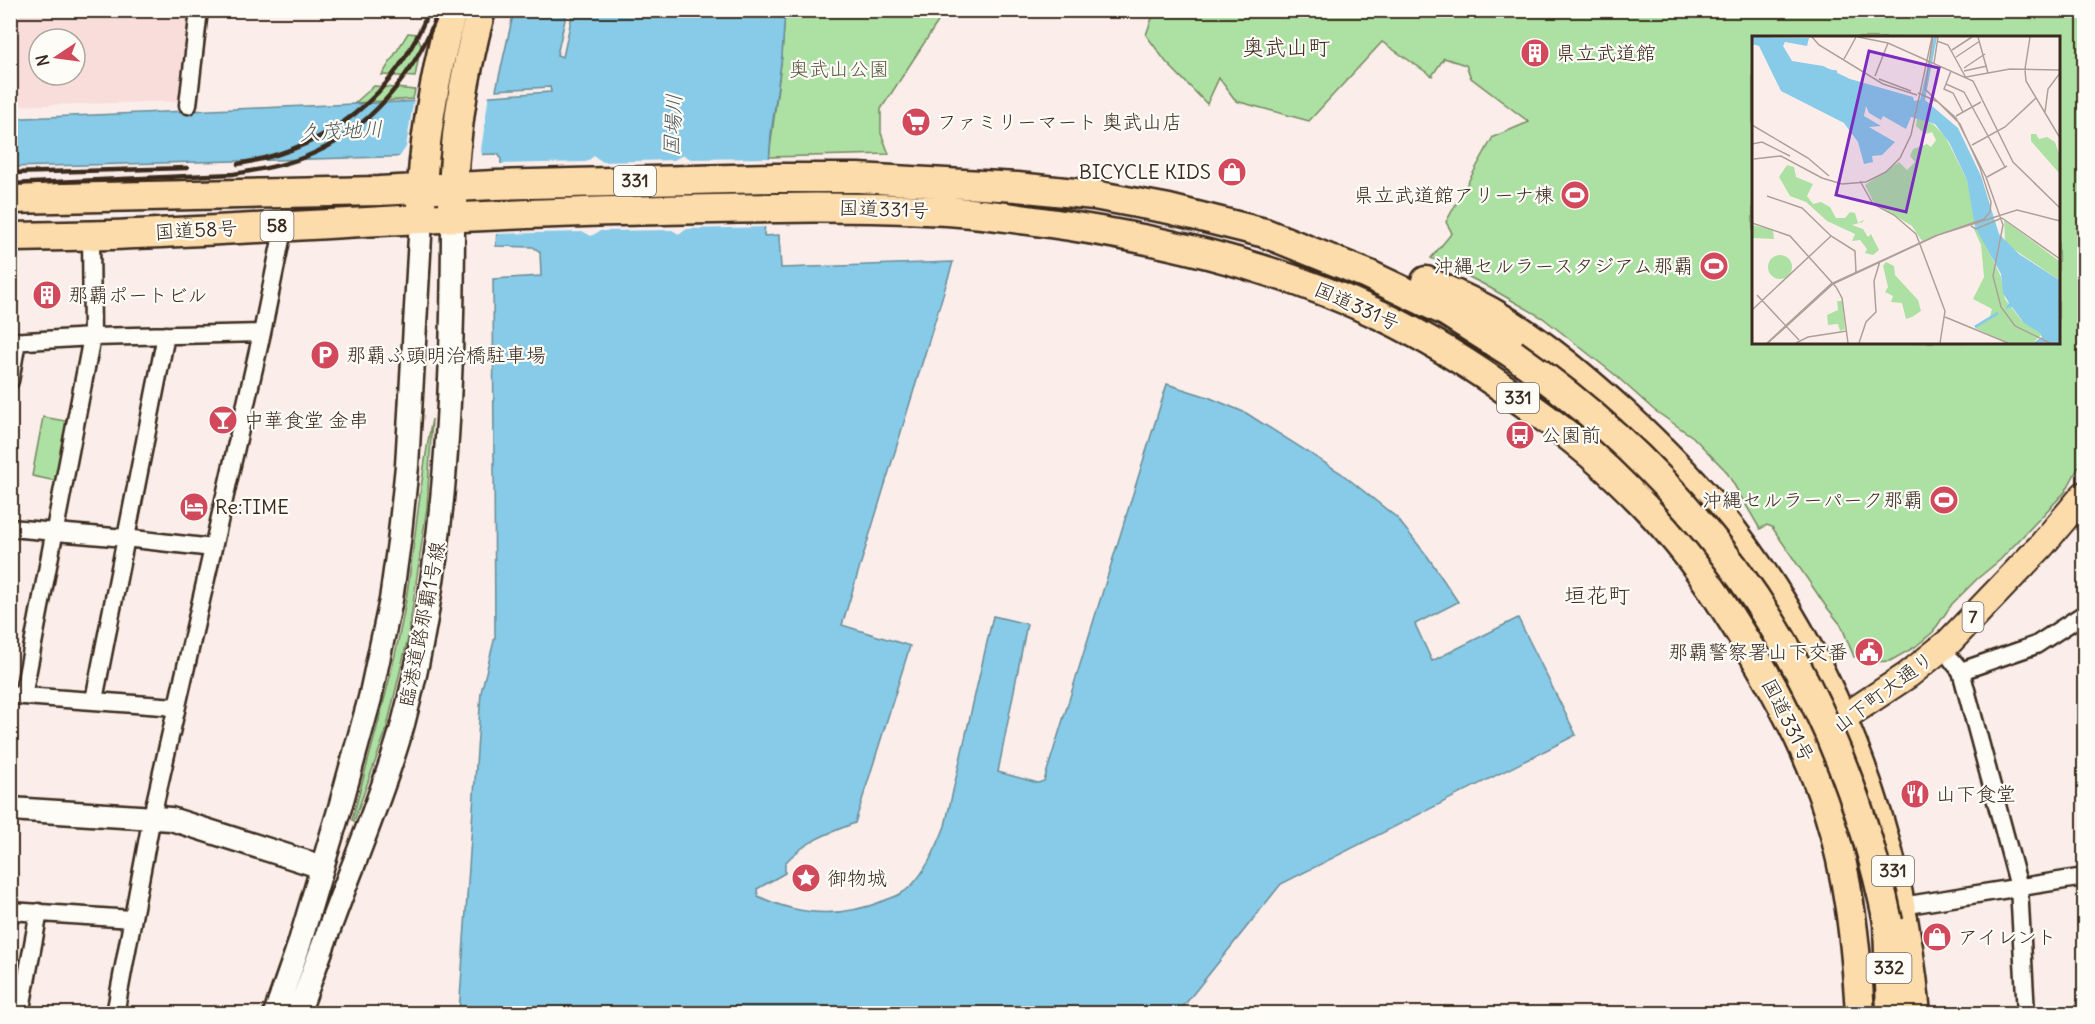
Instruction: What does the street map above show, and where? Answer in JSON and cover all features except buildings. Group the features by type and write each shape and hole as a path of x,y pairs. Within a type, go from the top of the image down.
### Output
{"highway":[{"path":"421,219 423,175 433,97 452,10"},
{"path":"453,217 453,174 462,95 481,10"},
{"name":"国道58号","path":"10,199 453,174"},
{"name":"国道331号","path":"453,174 495,184 858,178 1017,187 1094,195 1169,209 1265,233 1367,274 1445,311 1513,354 1579,403 1643,461 1709,534 1762,606 1807,684 1837,751 1895,914 1913,978 1916,1014"},
{"name":"国道331号","path":"453,217 774,207 933,210 1089,228 1160,241 1264,269 1327,291 1385,317 1469,365 1546,418 1597,459 1646,506 1699,567 1748,642 1807,755 1828,810 1849,895 1857,953 1860,1014"},
{"name":"国道58号","path":"10,237 132,234 453,217"},
{"name":"国道331号","path":"1265,233 1302,233 1371,256 1496,315 1556,356 1610,401 1681,469 1712,505 1736,536 1795,624 1846,726 1878,818 1895,914 1902,1014"},
{"name":"332","path":"1891,1014 1895,914"}],"main road":[{"name":"山下町大通り","path":"1807,755 1949,642 2041,546 2085,495"},
{"name":"山下町大通り","path":"1846,726 1890,706 1957,666 2008,605 2085,524"}],"street":[{"path":"188,105 199,10"},
{"name":"臨港道路那覇1号線","path":"298,1014 392,760 426,624 447,457 453,217"},
{"name":"臨港道路那覇1号線","path":"275,1014 299,945 370,698 391,600 407,466 421,219"},
{"path":"115,1014 152,816 262,333 284,225"},
{"path":"90,234 92,337 55,532 17,695 176,707"},
{"path":"10,381 14,341 262,333"},
{"path":"94,700 166,335"},
{"path":"10,528 213,548"},
{"path":"2026,1014 2019,887 1957,666 2036,645 2085,614"},
{"path":"10,809 152,816 171,819 322,867"},
{"path":"1895,914 2019,887 2085,877"},
{"path":"10,911 132,919"},
{"path":"20,1014 39,912"}],"shaded area":[{"path":"10,11 196,11 186,101 11,106"}],"green space":[{"path":"1155,10 2084,11 2084,457 2065,492 2000,560 1952,604 1933,632 1915,647 1890,661 1873,662 1860,654 1854,657 1841,625 1772,527 1767,525 1760,529 1726,471 1693,437 1654,410 1614,374 1543,318 1431,258 1452,233 1446,222 1493,137 1529,122 1471,78 1466,65 1444,58 1432,76 1382,42 1309,121 1236,101 1219,78 1207,104 1166,62 1146,35"},
{"name":"奥武山公園","path":"785,11 945,11 881,109 881,133 889,154 769,157 782,56"},
{"path":"408,33 417,34 421,45 415,77 382,75"},
{"path":"374,86 415,90 413,99 355,103"},
{"path":"43,417 71,422 61,482 32,476"},
{"path":"432,419 427,507 408,638 386,731 354,821 352,820 388,687 400,633"}],"water":[{"path":"514,11 543,17 545,11 567,11 557,55 563,57 573,11 785,11 782,56 771,134 764,236 779,235 781,268 953,262 842,625 910,646 855,823 800,849 785,863 785,873 757,889 758,896 789,908 836,912 852,910 891,898 905,891 917,880 931,858 945,826 993,616 1027,624 998,772 1038,783 1044,781 1167,384 1208,397 1246,413 1341,473 1396,517 1428,557 1458,602 1415,624 1432,661 1518,618 1576,735 1281,884 1178,1013 459,1013 481,692 495,637 493,279 541,276 540,252 533,247 496,246 501,160 499,154 11,167 11,120 401,102 551,92 550,87 496,90"}],"pier":[{"path":"489,94 481,150 483,159 391,161 400,156 406,147 414,98"},
{"path":"683,155 691,159 772,158 767,227 687,229 679,234 672,230 600,231 591,236 584,232 493,234 498,164 586,162 594,156 603,162 674,160"}],"railway":[{"path":"238,164 271,156 301,145 355,114 378,93 398,69 415,41 429,10"},
{"path":"10,184 233,174 305,157 350,132 387,98 417,56 439,10"},
{"path":"10,173 187,168"}],"place":[{"name":"県立武道館","path":"1535,53"},
{"name":"ファミリーマート 奥武山店","path":"916,122"},
{"name":"BICYCLE KIDS","path":"1232,172"},
{"name":"県立武道館アリーナ棟","path":"1575,195"},
{"name":"沖縄セルラースタジアム那覇","path":"1714,266"},
{"name":"那覇ポートビル","path":"47,295"},
{"name":"那覇ふ頭明治橋駐車場","path":"325,355"},
{"name":"中華食堂 金串","path":"223,420"},
{"name":"公園前","path":"1520,435"},
{"name":"沖縄セルラーパーク那覇","path":"1944,500"},
{"name":"Re:TIME","path":"194,507"},
{"name":"那覇警察署山下交番","path":"1869,652"},
{"name":"山下食堂","path":"1915,794"},
{"name":"御物城","path":"806,878"},
{"name":"アイレント","path":"1937,937"}],"district":[{"name":"奥武山町","path":"1286,47"},
{"name":"垣花町","path":"1597,595"}],"water label":[{"name":"国場川","path":"673,125"},
{"name":"久茂地川","path":"341,131"}]}
